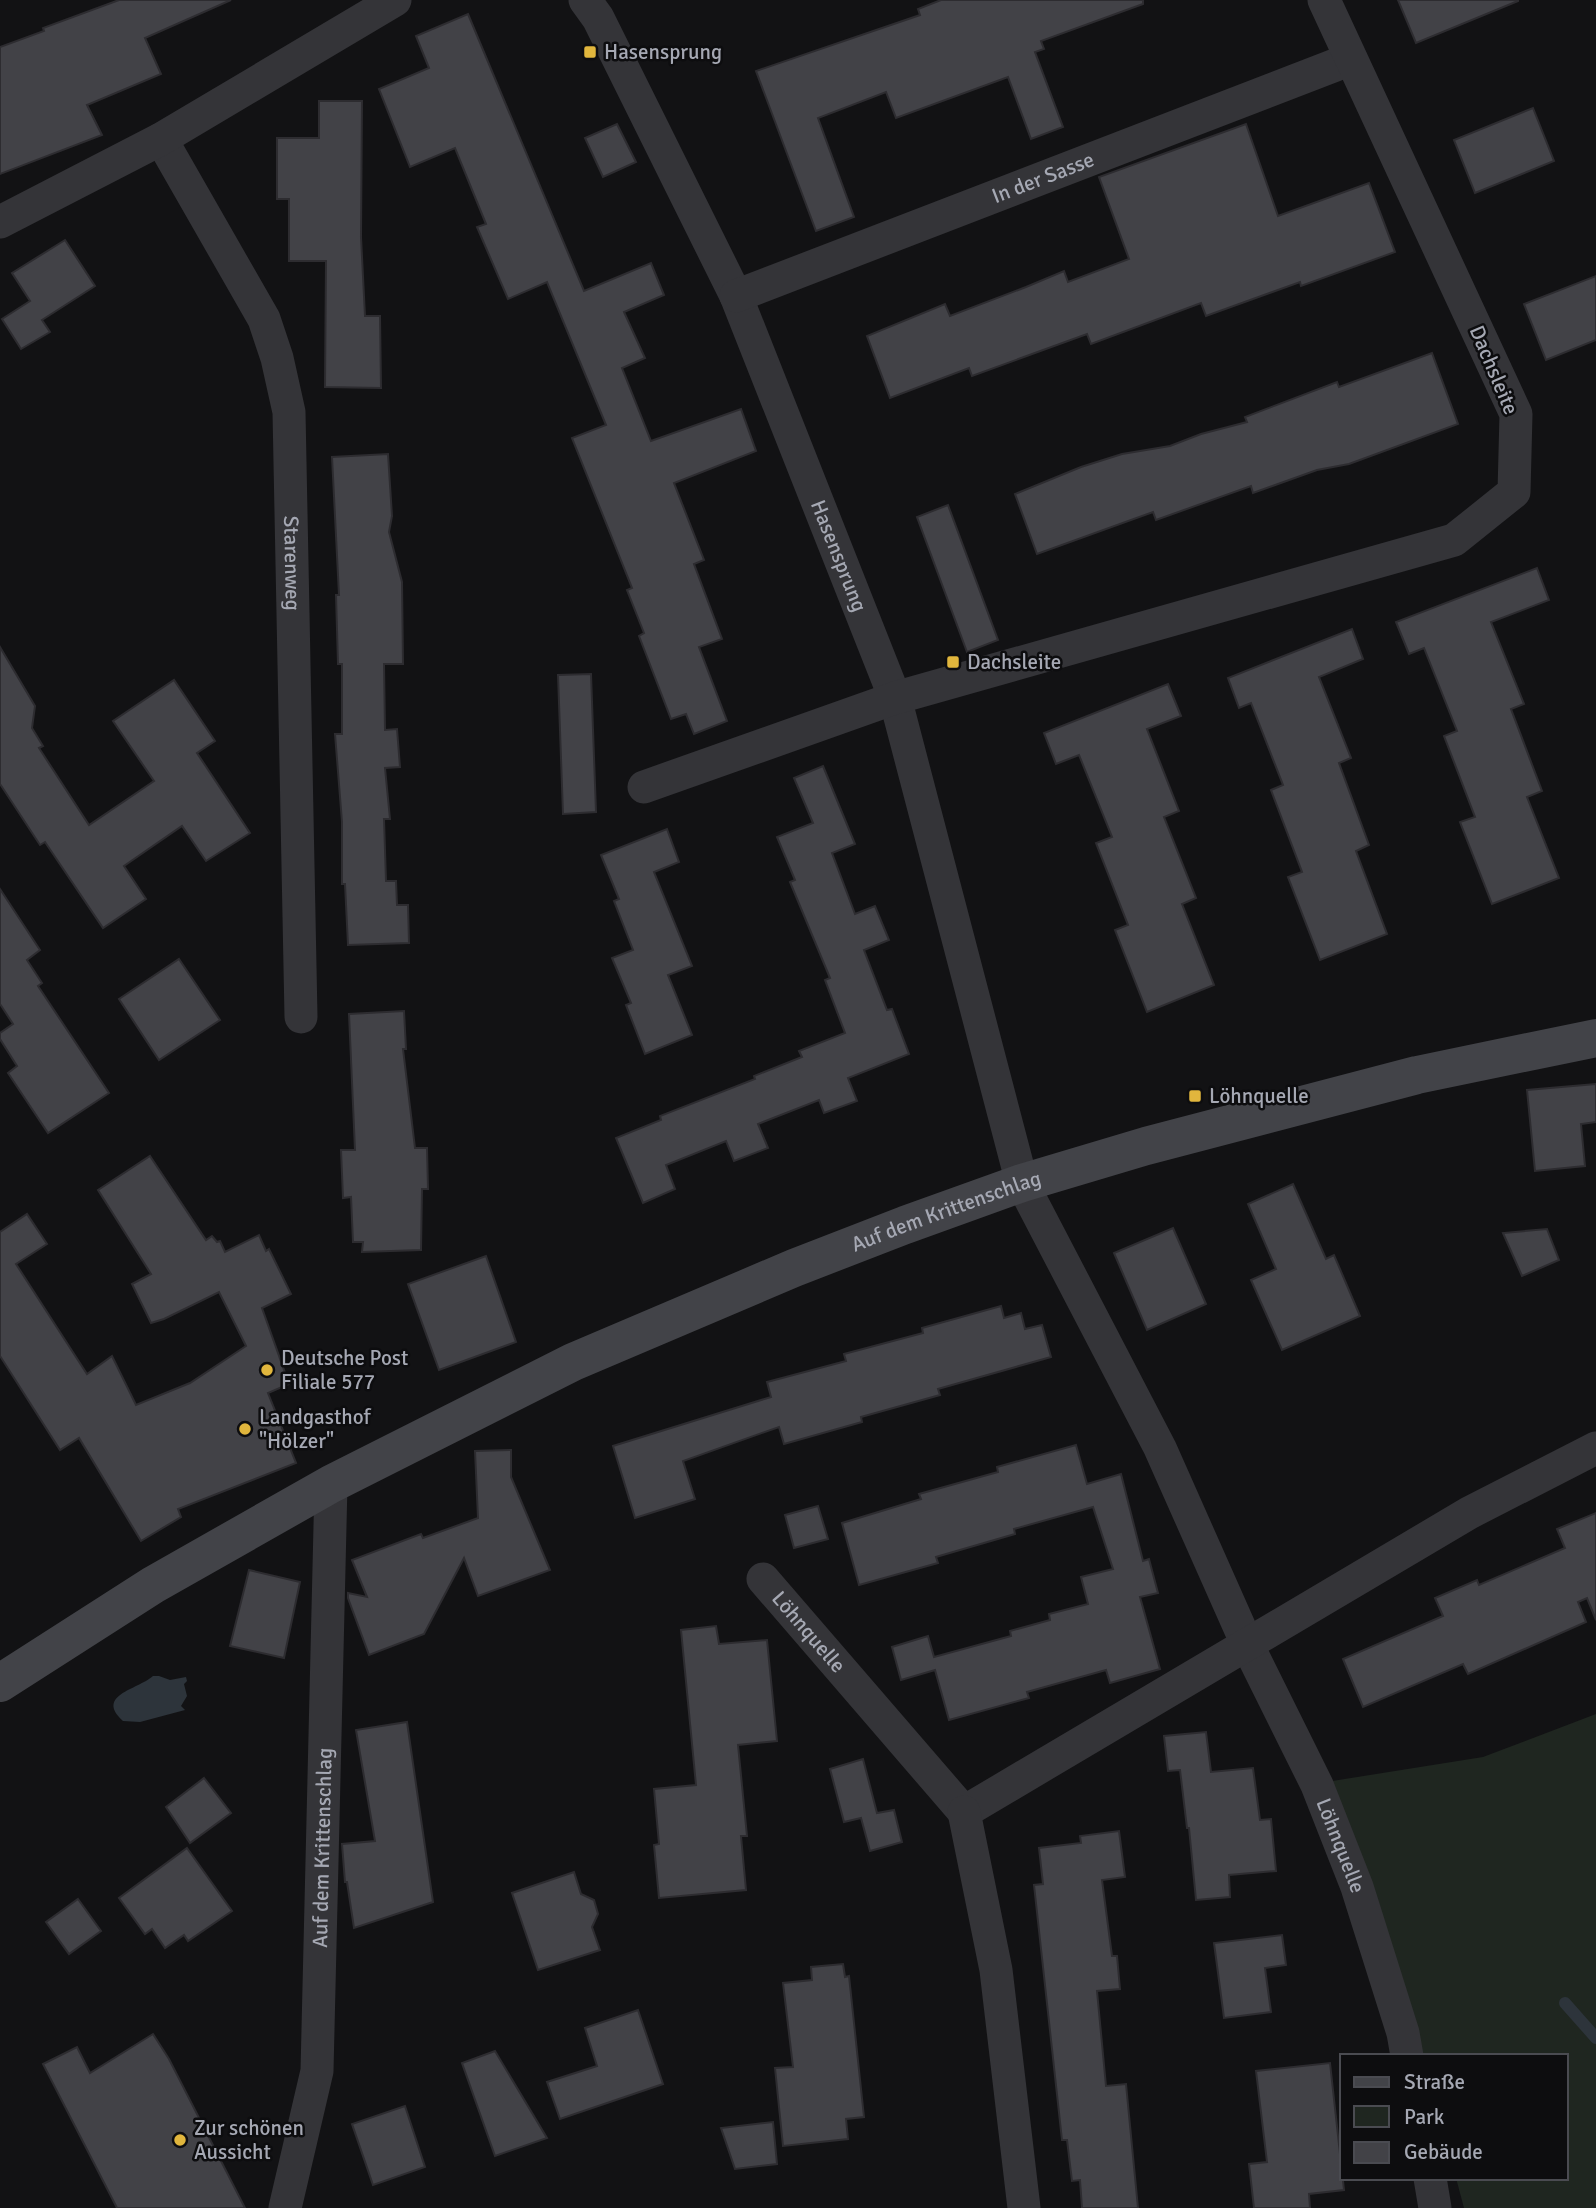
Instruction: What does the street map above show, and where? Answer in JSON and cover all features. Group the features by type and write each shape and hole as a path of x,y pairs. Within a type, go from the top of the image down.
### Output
{"street":[{"path":"0,222 161,139 395,0"},
{"name":"Hasensprung","path":"585,0 598,18 736,296 894,698 1022,1183"},
{"name":"Dachsleite","path":"894,698 1454,540 1514,492 1516,414 1324,0"},
{"name":"In der Sasse","path":"736,296 1352,59"},
{"name":"Starenweg","path":"161,139 264,319 289,412 301,1017"},
{"path":"644,787 894,698"},
{"name":"Auf dem Krittenschlag","path":"0,1683 153,1585 331,1484 573,1362 794,1268 905,1224 1022,1183 1197,1132 1418,1074 1596,1038"},
{"name":"Löhnquelle","path":"1022,1183 1160,1448 1247,1644 1317,1785 1352,1874 1403,2033 1407,2054"},
{"path":"964,1812 1469,1513 1596,1448"},
{"name":"Auf dem Krittenschlag","path":"285,2208 317,2071 331,1484"},
{"name":"Löhnquelle","path":"763,1579 964,1812 996,1970 1024,2208"},
{"path":"1430,2180 1435,2208"}],"green space":[{"path":"1596,1714 1596,2208 1464,2208 1457,2180 1568,2180 1568,2054 1422,2054 1326,1782 1483,1757"}],"shaded area":[{"path":"153,1676 170,1680 186,1677 184,1684 187,1696 181,1706 185,1710 140,1722 123,1721 116,1712 116,1699"}],"building":[{"path":"119,0 231,0 145,38 161,74 87,105 102,135 0,174 0,47"},
{"path":"941,0 1143,0 1143,4 1041,41 1044,49 1035,52 1063,127 1031,139 1008,77 896,118 886,92 818,118 854,217 816,231 756,71 920,15 918,9"},
{"path":"1398,0 1518,0 1518,1 1416,43"},
{"path":"468,14 584,291 651,263 664,295 624,312 645,358 622,368 651,441 741,409 756,451 674,483 704,560 694,564 722,639 699,647 727,721 694,734 686,714 671,719 639,636 644,633 627,590 632,588 572,438 606,425 547,282 508,299 477,227 486,224 455,148 410,167 379,89 429,68 416,36"},
{"path":"319,101 362,101 361,237 365,316 380,316 381,388 325,387 326,261 289,261 289,199 277,199 277,138 319,138"},
{"path":"1533,108 1554,161 1475,193 1454,140"},
{"path":"617,124 636,162 603,177 585,138"},
{"path":"1246,124 1278,216 1369,183 1395,252 1206,316 1201,303 1091,344 1087,334 972,376 969,368 890,398 867,336 945,304 950,316 1064,271 1068,282 1129,259 1099,177"},
{"path":"65,240 95,286 42,320 50,332 21,349 2,319 30,301 12,273"},
{"path":"1596,276 1596,340 1546,360 1524,304"},
{"path":"1432,353 1458,424 1349,464 1317,470 1253,493 1251,486 1156,520 1153,512 1037,554 1015,494 1081,467 1122,454 1170,446 1201,434 1247,422 1245,417 1337,382 1339,387"},
{"path":"388,454 392,516 389,532 402,582 403,664 384,664 385,730 397,729 400,767 385,768 390,819 384,819 386,881 396,881 397,905 408,905 409,943 348,945 345,884 342,884 342,822 335,734 342,734 342,664 338,664 336,595 339,595 332,457"},
{"path":"948,505 998,640 967,652 917,517"},
{"path":"1537,568 1549,600 1491,622 1524,704 1511,709 1542,791 1527,797 1559,878 1492,904 1460,822 1475,817 1444,736 1457,731 1424,648 1409,654 1396,622"},
{"path":"1352,629 1363,659 1319,677 1351,758 1339,763 1369,845 1356,851 1387,934 1320,960 1288,877 1302,872 1271,790 1283,785 1251,703 1239,708 1228,678"},
{"path":"0,647 35,706 32,728 43,746 39,748 89,825 154,781 113,721 174,680 215,741 197,753 250,833 206,861 182,826 124,866 146,899 103,928 45,842 40,845 0,784"},
{"path":"591,674 596,812 563,814 558,675"},
{"path":"1168,684 1181,716 1147,729 1179,811 1164,817 1196,898 1182,904 1214,985 1147,1012 1115,930 1128,925 1096,843 1112,837 1079,755 1056,764 1044,733"},
{"path":"823,766 855,844 832,853 855,914 875,906 889,940 864,950 887,1010 892,1009 909,1054 848,1078 857,1101 824,1113 819,1100 758,1124 768,1148 734,1161 726,1141 666,1165 675,1189 643,1203 616,1138 661,1120 660,1116 755,1079 754,1076 802,1057 799,1051 845,1033 825,980 830,978 790,882 795,880 777,837 813,823 794,778"},
{"path":"667,829 679,862 654,872 692,966 668,975 692,1035 645,1054 626,1005 631,1003 612,958 633,950 614,901 619,899 601,855"},
{"path":"0,889 40,950 27,960 42,983 38,986 109,1093 48,1133 8,1073 17,1066 0,1039 0,1033 13,1024 0,1004"},
{"path":"179,959 220,1020 159,1060 119,999"},
{"path":"404,1011 406,1049 403,1049 415,1148 427,1148 428,1189 422,1189 421,1250 362,1252 363,1242 353,1242 351,1197 343,1198 341,1150 355,1150 349,1014"},
{"path":"1596,1084 1596,1122 1581,1124 1585,1166 1535,1171 1527,1090"},
{"path":"150,1156 206,1240 212,1236 217,1242 220,1241 225,1252 259,1235 266,1251 269,1249 291,1294 262,1308 289,1384 268,1393 296,1463 178,1509 181,1517 141,1541 79,1438 60,1450 0,1356 0,1232 27,1214 47,1244 16,1264 87,1374 112,1356 136,1405 190,1383 246,1346 219,1292 151,1323 132,1284 151,1274 98,1190"},
{"path":"1293,1184 1326,1259 1334,1255 1360,1316 1282,1350 1251,1280 1276,1269 1248,1204"},
{"path":"1173,1228 1206,1304 1147,1330 1114,1253"},
{"path":"1547,1229 1559,1260 1522,1276 1503,1233"},
{"path":"486,1256 516,1342 439,1370 408,1284"},
{"path":"1001,1306 1004,1318 1021,1313 1025,1329 1042,1325 1051,1357 938,1389 940,1395 861,1417 862,1422 784,1444 779,1427 683,1461 695,1499 635,1518 613,1446 771,1397 767,1382 846,1361 844,1354 923,1333 922,1328"},
{"path":"1076,1445 1087,1484 1121,1474 1143,1561 1149,1559 1158,1593 1140,1597 1160,1669 1110,1683 1106,1670 1027,1692 1029,1698 949,1720 935,1670 901,1680 892,1647 928,1636 934,1657 1011,1636 1010,1631 1050,1620 1049,1614 1088,1604 1081,1577 1113,1569 1093,1507 1014,1529 1015,1534 936,1557 938,1563 859,1585 842,1523 921,1499 919,1494 998,1472 997,1467"},
{"path":"511,1450 511,1477 550,1570 478,1596 464,1558 424,1634 369,1655 348,1598 348,1593 367,1597 352,1560 421,1534 423,1538 478,1518 475,1451"},
{"path":"818,1506 828,1539 794,1548 785,1515"},
{"path":"1596,1513 1596,1620 1587,1598 1578,1602 1586,1622 1468,1674 1463,1664 1363,1707 1343,1659 1443,1616 1435,1598 1477,1580 1479,1585 1565,1548 1557,1529"},
{"path":"249,1570 300,1582 284,1658 230,1646"},
{"path":"716,1626 719,1644 767,1640 777,1741 738,1745 747,1836 741,1836 746,1890 659,1898 654,1845 659,1844 654,1789 696,1785 681,1630"},
{"path":"407,1722 433,1902 354,1928 345,1882 342,1844 375,1841 356,1730"},
{"path":"1206,1732 1211,1772 1253,1768 1260,1820 1271,1819 1276,1871 1229,1875 1230,1897 1196,1900 1180,1770 1168,1771 1164,1736"},
{"path":"863,1759 877,1813 894,1810 902,1842 870,1851 861,1818 844,1822 830,1769"},
{"path":"204,1778 231,1813 190,1843 166,1807"},
{"path":"1119,1831 1125,1877 1102,1880 1112,1956 1117,1956 1120,1989 1097,1991 1106,2086 1126,2084 1138,2208 1082,2208 1080,2180 1072,2181 1067,2140 1062,2140 1034,1885 1043,1884 1039,1848 1081,1843 1080,1836"},
{"path":"187,1848 232,1911 188,1941 184,1935 165,1948 152,1929 145,1934 119,1898"},
{"path":"574,1872 581,1894 594,1900 598,1914 592,1927 600,1950 538,1970 512,1893"},
{"path":"78,1899 101,1931 69,1954 46,1922"},
{"path":"1282,1935 1286,1965 1265,1968 1271,2012 1224,2018 1214,1943"},
{"path":"843,1964 845,1977 849,1976 864,2117 846,2119 848,2139 783,2146 775,2068 793,2067 783,1983 812,1980 811,1967"},
{"path":"638,2010 663,2084 560,2119 547,2082 597,2066 585,2028"},
{"path":"153,2034 169,2059 245,2208 117,2208 43,2064 77,2047 90,2073"},
{"path":"495,2051 547,2138 495,2156 462,2063"},
{"path":"1330,2063 1340,2154 1340,2180 1343,2180 1344,2190 1309,2194 1310,2208 1254,2208 1249,2164 1267,2162 1256,2071"},
{"path":"405,2106 425,2167 373,2185 352,2124"},
{"path":"773,2122 777,2164 735,2169 721,2128"}],"waterway":[{"path":"1565,2003 1596,2038"}],"place":[{"name":"Hasensprung","path":"590,52"},
{"name":"Dachsleite","path":"953,662"},
{"name":"Löhnquelle","path":"1195,1096"},
{"name":"Deutsche Post Filiale 577","path":"267,1370"},
{"name":"Landgasthof \"Hölzer\"","path":"245,1429"},
{"name":"Zur schönen Aussicht","path":"180,2140"}]}
